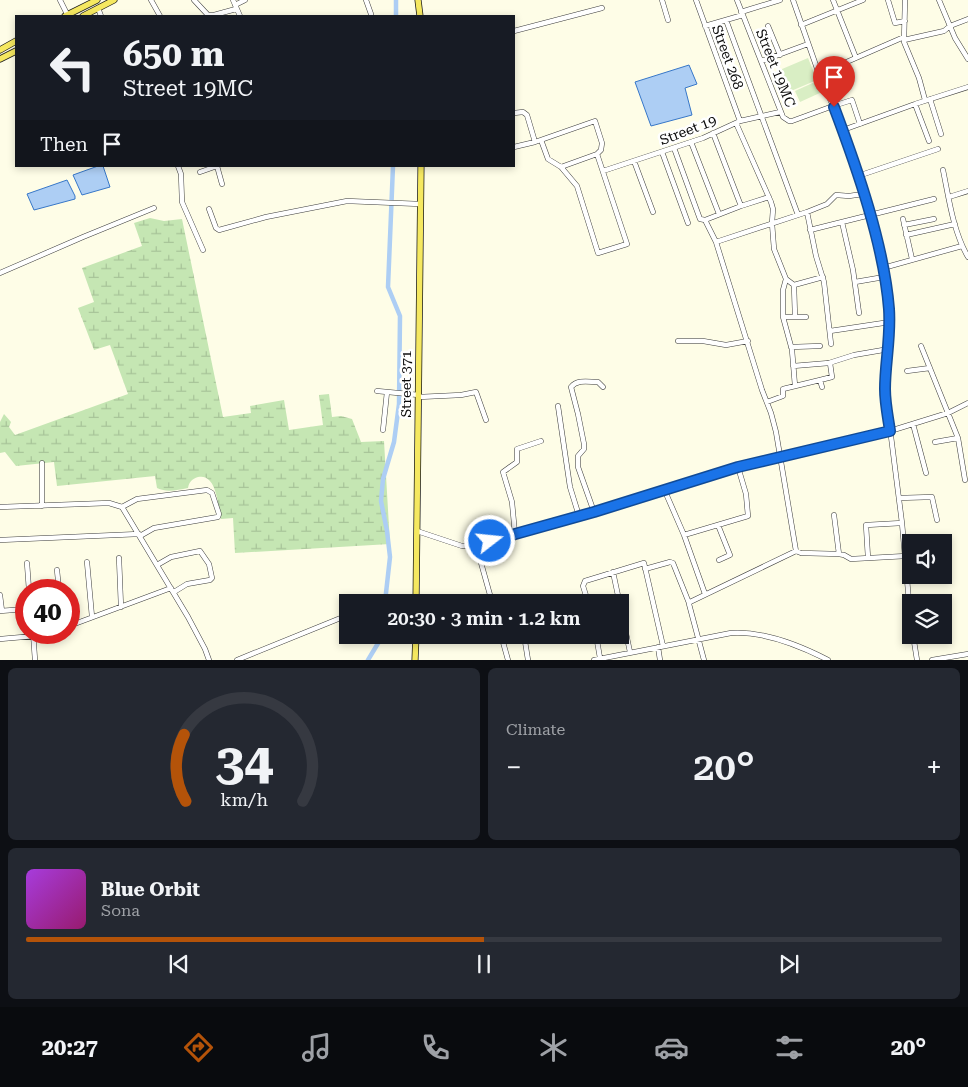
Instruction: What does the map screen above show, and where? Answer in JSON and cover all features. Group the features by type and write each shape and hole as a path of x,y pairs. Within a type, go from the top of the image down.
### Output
{"main road":[{"path":"69,15 97,0"},
{"path":"85,15 114,0"},
{"path":"418,0 420,15"},
{"path":"0,50 15,42"},
{"path":"0,59 15,52"},
{"name":"Street 371","path":"416,594 420,167"},
{"path":"415,660 416,644"}],"street":[{"path":"60,0 67,15"},
{"path":"151,0 159,15"},
{"path":"194,0 207,15"},
{"path":"216,15 245,0"},
{"path":"366,0 371,14"},
{"path":"662,0 668,20"},
{"name":"Street 268","path":"696,0 738,122 773,209 774,249 786,279"},
{"name":"Street 19MC","path":"737,0 780,112 785,119 792,121 833,106"},
{"path":"705,26 780,0"},
{"path":"793,0 858,176 883,268 890,322 885,389 903,534"},
{"path":"833,0 856,58"},
{"path":"801,24 863,0"},
{"path":"888,0 895,23 905,21"},
{"path":"905,0 904,39 941,134"},
{"path":"939,0 957,42 968,59"},
{"path":"98,8 101,15"},
{"path":"515,30 602,8"},
{"path":"726,20 798,215"},
{"path":"819,74 904,39 946,31 950,26 968,20"},
{"path":"768,26 780,55"},
{"path":"762,62 808,44"},
{"path":"842,130 968,87"},
{"path":"833,106 852,100 860,124"},
{"path":"915,104 929,141"},
{"path":"515,113 523,112 527,115 535,142"},
{"name":"Street 19","path":"603,171 691,142 738,122 780,112"},
{"path":"515,147 535,142 595,121 602,143 602,150 598,154 560,166"},
{"path":"713,133 741,206"},
{"path":"541,140 548,159 560,166 577,186 598,253 627,244 598,154"},
{"path":"691,142 719,214"},
{"path":"674,148 700,219 705,220 769,197"},
{"path":"858,176 938,149"},
{"path":"662,152 688,223"},
{"path":"634,161 653,212"},
{"path":"178,167 181,174 182,202 203,250"},
{"path":"200,172 214,167"},
{"path":"217,167 222,184"},
{"path":"943,170 955,224 962,246 968,257"},
{"path":"949,197 968,191"},
{"path":"716,242 808,212 827,204 835,195 863,194"},
{"path":"810,230 934,199"},
{"path":"209,209 216,228 220,230 266,217 346,201 420,204"},
{"path":"0,273 154,208"},
{"path":"808,212 810,230 823,277 831,344"},
{"path":"903,219 912,260"},
{"path":"904,225 934,219"},
{"path":"705,220 716,242 776,432 796,550"},
{"path":"842,222 855,282 858,313"},
{"path":"906,235 955,224"},
{"path":"883,268 962,246"},
{"path":"794,285 823,277"},
{"path":"855,282 884,277"},
{"path":"794,285 786,279 783,290 783,317 791,347 795,386"},
{"path":"794,285 795,317"},
{"path":"783,317 806,317"},
{"path":"830,331 890,322"},
{"path":"678,341 703,340 726,345 748,341"},
{"path":"791,347 820,346"},
{"path":"921,346 958,438 965,480"},
{"path":"793,366 830,363 861,353 889,350"},
{"path":"767,402 783,396 783,389 832,377 830,363"},
{"path":"907,371 930,368"},
{"path":"820,380 822,387"},
{"path":"594,512 578,467 578,456 584,449 584,444 571,387 572,384 582,381 598,382 603,387"},
{"path":"377,391 419,396 461,395 476,392 486,420"},
{"path":"383,430 387,392"},
{"path":"418,531 462,546 476,545 594,512 738,467 890,431 948,413 968,403"},
{"path":"558,406 570,487 578,516"},
{"path":"913,424 926,473"},
{"path":"934,442 958,438"},
{"path":"515,534 512,502 503,472 517,462 517,449 541,441"},
{"path":"42,463 42,506"},
{"path":"684,535 748,516 746,494 738,467"},
{"path":"664,489 684,535 705,594"},
{"path":"0,540 139,535 154,528 218,517 219,514 212,493 207,490 137,499 122,507"},
{"path":"899,498 932,497 938,520"},
{"path":"0,508 109,503 122,507 205,648 209,660"},
{"path":"834,515 839,554"},
{"path":"868,558 866,525 902,522"},
{"path":"718,525 730,555 719,560"},
{"path":"476,545 490,594"},
{"path":"796,550 802,553 839,554 851,559 902,556"},
{"path":"689,603 796,550"},
{"path":"80,622 187,584 212,578 209,564 200,551 170,557 157,565"},
{"path":"119,558 121,606"},
{"path":"87,562 92,617"},
{"path":"26,563 28,579"},
{"path":"586,594 583,586 585,581 644,563 661,646 660,660"},
{"path":"645,569 673,563 689,603 704,660"},
{"path":"57,570 58,579"},
{"path":"613,572 630,652"},
{"path":"0,595 1,611 15,610"},
{"path":"237,660 339,619"},
{"path":"594,660 698,639 747,632 796,646 828,660"},
{"path":"0,639 15,637"},
{"path":"34,644 35,660"},
{"path":"504,644 508,660"},
{"path":"525,644 528,660"},
{"path":"598,644 600,658"},
{"path":"914,644 917,660"},
{"path":"932,660 968,654"}],"green space":[{"path":"808,58 817,80 784,94 775,72"},
{"path":"817,81 822,92 800,102 795,91"},
{"path":"150,218 164,221 182,219 223,417 251,413 250,406 284,400 289,430 323,425 319,395 329,394 332,417 341,416 352,419 361,442 384,441 390,544 235,553 233,518 221,519 216,492 209,480 204,477 194,479 190,482 188,488 172,491 157,488 155,476 57,486 54,462 16,466 5,452 0,453 0,422 4,414 11,422 9,427 15,435 128,394 110,345 94,350 78,308 94,302 82,268 142,246 134,223"}],"water":[{"path":"689,65 697,84 685,88 692,115 651,126 635,82"},
{"path":"95,167 103,167 110,187 82,195 73,175"},
{"path":"67,180 75,199 34,210 27,194"}],"waterway":[{"path":"396,0 396,15"},
{"path":"386,594 390,557 381,501 383,479 394,442 399,404 400,316 388,287 393,167"},
{"path":"368,660 378,644"}],"route":[{"path":"490,541 594,512 738,467 890,431 885,389 890,334 889,308 883,268 870,215 834,107"}]}
